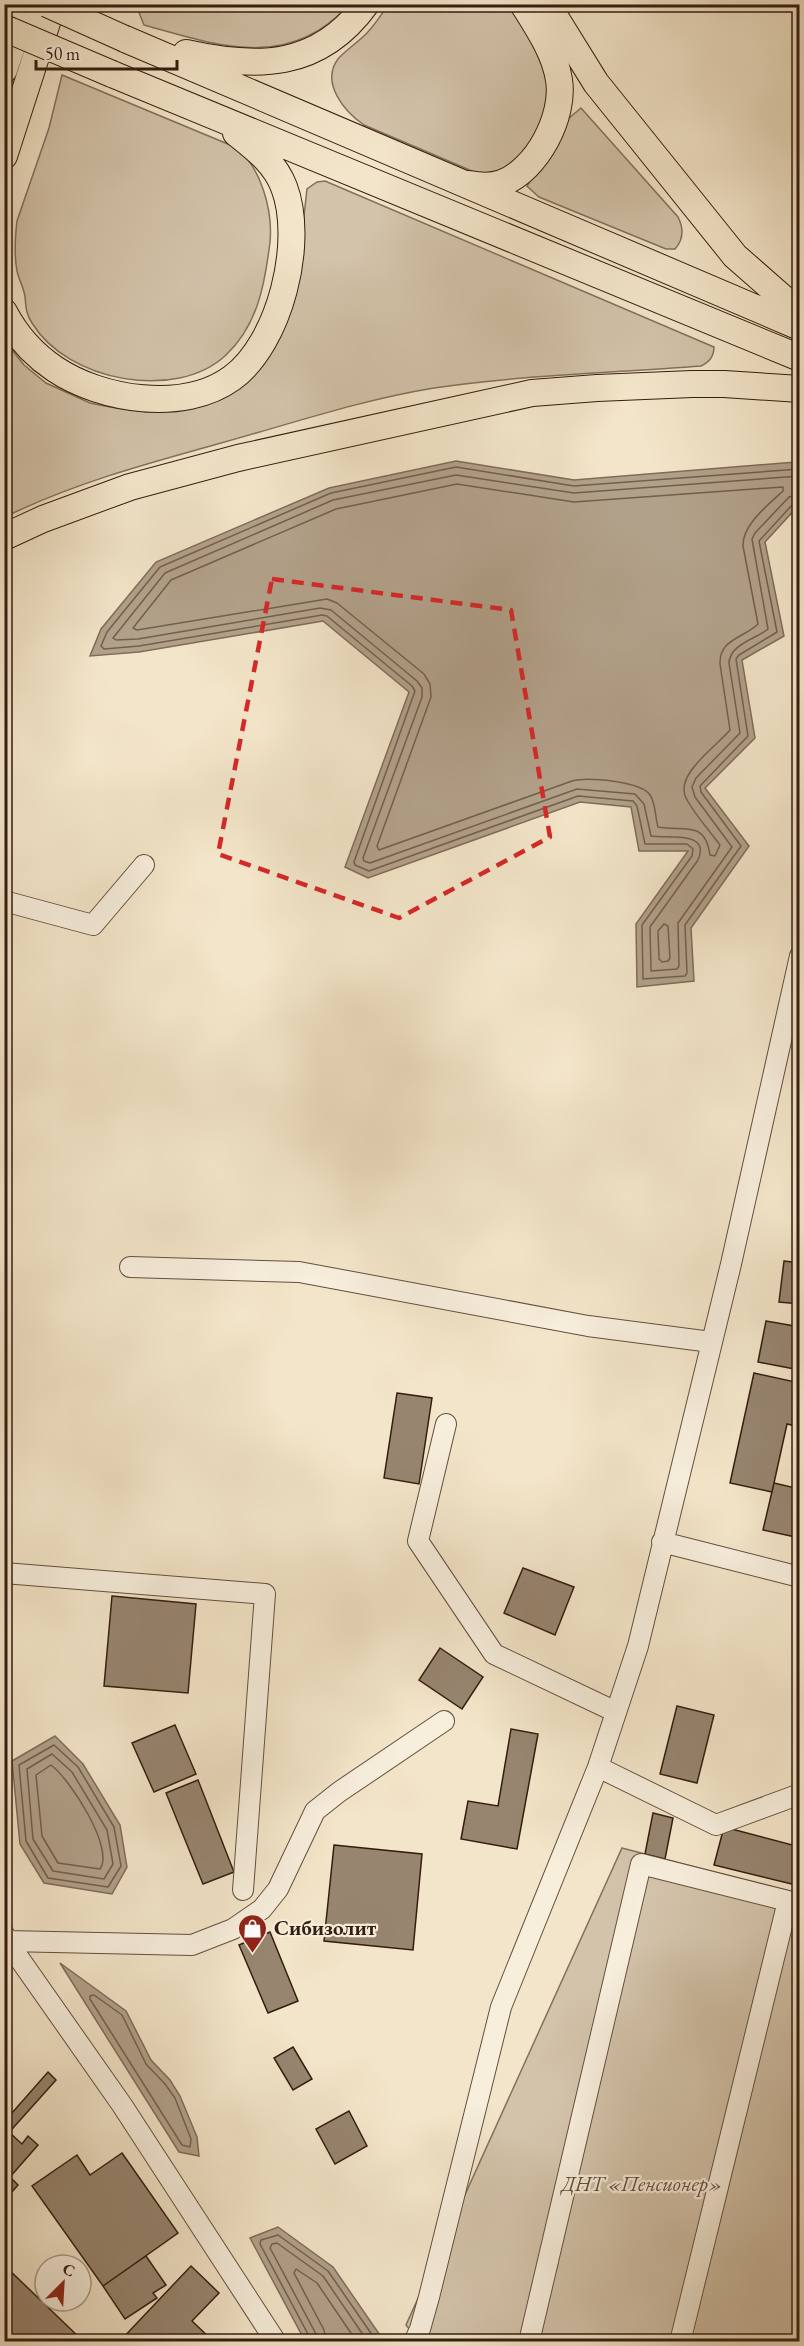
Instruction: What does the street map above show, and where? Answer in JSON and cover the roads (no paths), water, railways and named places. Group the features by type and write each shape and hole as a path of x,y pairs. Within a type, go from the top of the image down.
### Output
{"main road":[{"path":"4,70 26,4"},
{"path":"47,4 457,182 800,327"},
{"path":"4,156 53,4"},
{"path":"125,39 213,59 263,63 290,59 316,49 343,31 366,4"},
{"path":"457,182 494,186 513,178 539,151 554,123 561,93 557,70 524,4"},
{"path":"548,4 596,83 735,256 800,313"},
{"path":"4,28 800,358"},
{"path":"4,312 18,334 42,359 56,370 84,385 100,390 137,398 172,398 204,392 231,378 243,368 267,332 283,297 290,250 288,208 284,188 270,163 255,148 214,116"},
{"path":"4,537 68,509 141,484 238,458 514,397 597,388 692,384 800,389"}],"lane":[{"path":"4,901 93,925 144,865"},
{"path":"414,2342 429,2297 501,2007 598,1767 638,1646 731,1264 800,956"},
{"path":"130,1267 299,1272 588,1326 711,1342"},
{"path":"446,1424 418,1541 494,1654 616,1712"},
{"path":"662,1542 800,1577"},
{"path":"4,1573 265,1594 243,1890"},
{"path":"6,1937 192,1945 233,1929 262,1909 278,1889 315,1811 339,1792 444,1721"},
{"path":"598,1767 716,1825 800,1794"},
{"path":"529,2342 641,1864 794,1903 680,2342"},
{"path":"6,1937 122,2105 270,2339"}],"water":[{"path":"456,461 574,480 796,462 799,471 799,505 765,542 784,636 742,660 755,738 705,788 749,846 691,928 694,981 637,987 636,924 688,851 639,851 631,807 580,802 368,878 345,867 409,692 323,621 139,652 90,656 101,629 156,562 329,488"},
{"path":"55,1736 83,1764 120,1825 127,1867 112,1894 44,1883 20,1844 12,1761"},
{"path":"60,1963 126,2011 151,2060 170,2080 180,2096 197,2137 199,2156 179,2152"},
{"path":"278,2227 333,2267 384,2341 305,2341 250,2238"}],"place":[{"name":"Сибизолит","path":"253,1954"}],"park label":[{"name":"ДНТ «Пенсионер»","path":"642,2184"}]}
